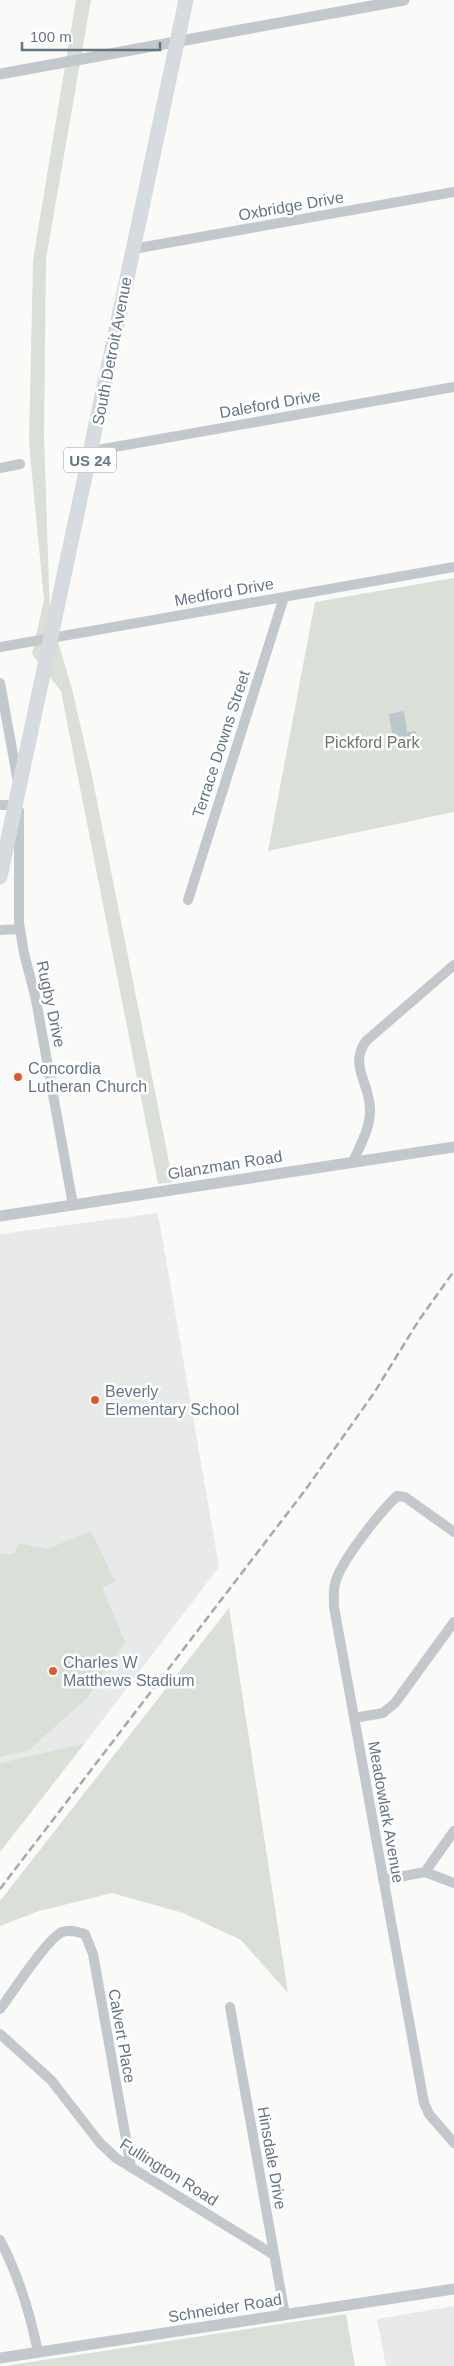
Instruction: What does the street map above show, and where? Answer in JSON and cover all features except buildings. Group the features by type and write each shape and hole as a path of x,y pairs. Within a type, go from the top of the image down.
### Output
{"main road":[{"name":"South Detroit Avenue","path":"0,878 92,451 186,0"}],"street":[{"path":"0,74 404,0"},
{"name":"Oxbridge Drive","path":"133,249 454,192"},
{"name":"Daleford Drive","path":"92,451 454,387"},
{"path":"0,468 20,464"},
{"name":"Medford Drive","path":"0,646 454,566"},
{"name":"Terrace Downs Street","path":"188,900 284,597"},
{"name":"Rugby Drive","path":"0,682 19,788 20,928 36,1000 73,1205"},
{"path":"0,805 15,805"},
{"path":"0,930 20,928"},
{"path":"353,1162 365,1134 370,1112 368,1094 358,1061 359,1050 366,1041 454,965"},
{"name":"Glanzman Road","path":"0,1216 454,1147"},
{"name":"Meadowlark Avenue","path":"454,1532 405,1497 397,1496 383,1509 340,1571 334,1584 334,1607 424,2103 429,2114 454,2143"},
{"path":"354,1718 383,1713 395,1704 454,1622"},
{"path":"425,1872 454,1831"},
{"path":"383,1880 425,1872 454,1883"},
{"name":"Calvert Place","path":"0,2009 51,1942 63,1932 75,1931 85,1934 92,1954 131,2167"},
{"name":"Hinsdale Drive","path":"230,2007 285,2315"},
{"name":"Fullington Road","path":"0,2034 51,2080 103,2146 131,2167 274,2255"},
{"path":"0,2240 12,2263 26,2302 38,2352"},
{"name":"Schneider Road","path":"0,2358 454,2289"}],"shaded area":[{"path":"404,711 407,732 416,731 417,741 397,744 393,740 389,714"},
{"name":"Beverly Elementary School","path":"158,1213 219,1567 85,1743 0,1763 0,1234"},
{"path":"454,2306 454,2366 386,2366 377,2319"}],"green space":[{"path":"76,0 91,0 46,259 44,437 50,615 72,689 92,776 173,1182 158,1184 61,691 32,654 44,600 29,443 33,260"},
{"name":"Pickford Park","path":"454,578 454,812 268,851 315,602"},
{"name":"Charles W Matthews Stadium","path":"91,1531 115,1581 102,1588 125,1642 86,1699 29,1750 0,1757 0,1554 14,1554 19,1543 48,1549"},
{"path":"229,1608 288,1993 241,1940 183,1913 112,1893 39,1911 0,1926 0,1901"},
{"path":"85,1743 0,1852 0,1763"},
{"path":"346,2314 355,2366 4,2366"}],"railway":[{"path":"0,1889 306,1489 374,1393 419,1320 454,1271"}],"place":[{"name":"Concordia Lutheran Church","path":"18,1077"},
{"name":"Beverly Elementary School","path":"95,1400"},
{"name":"Charles W Matthews Stadium","path":"53,1671"}]}
